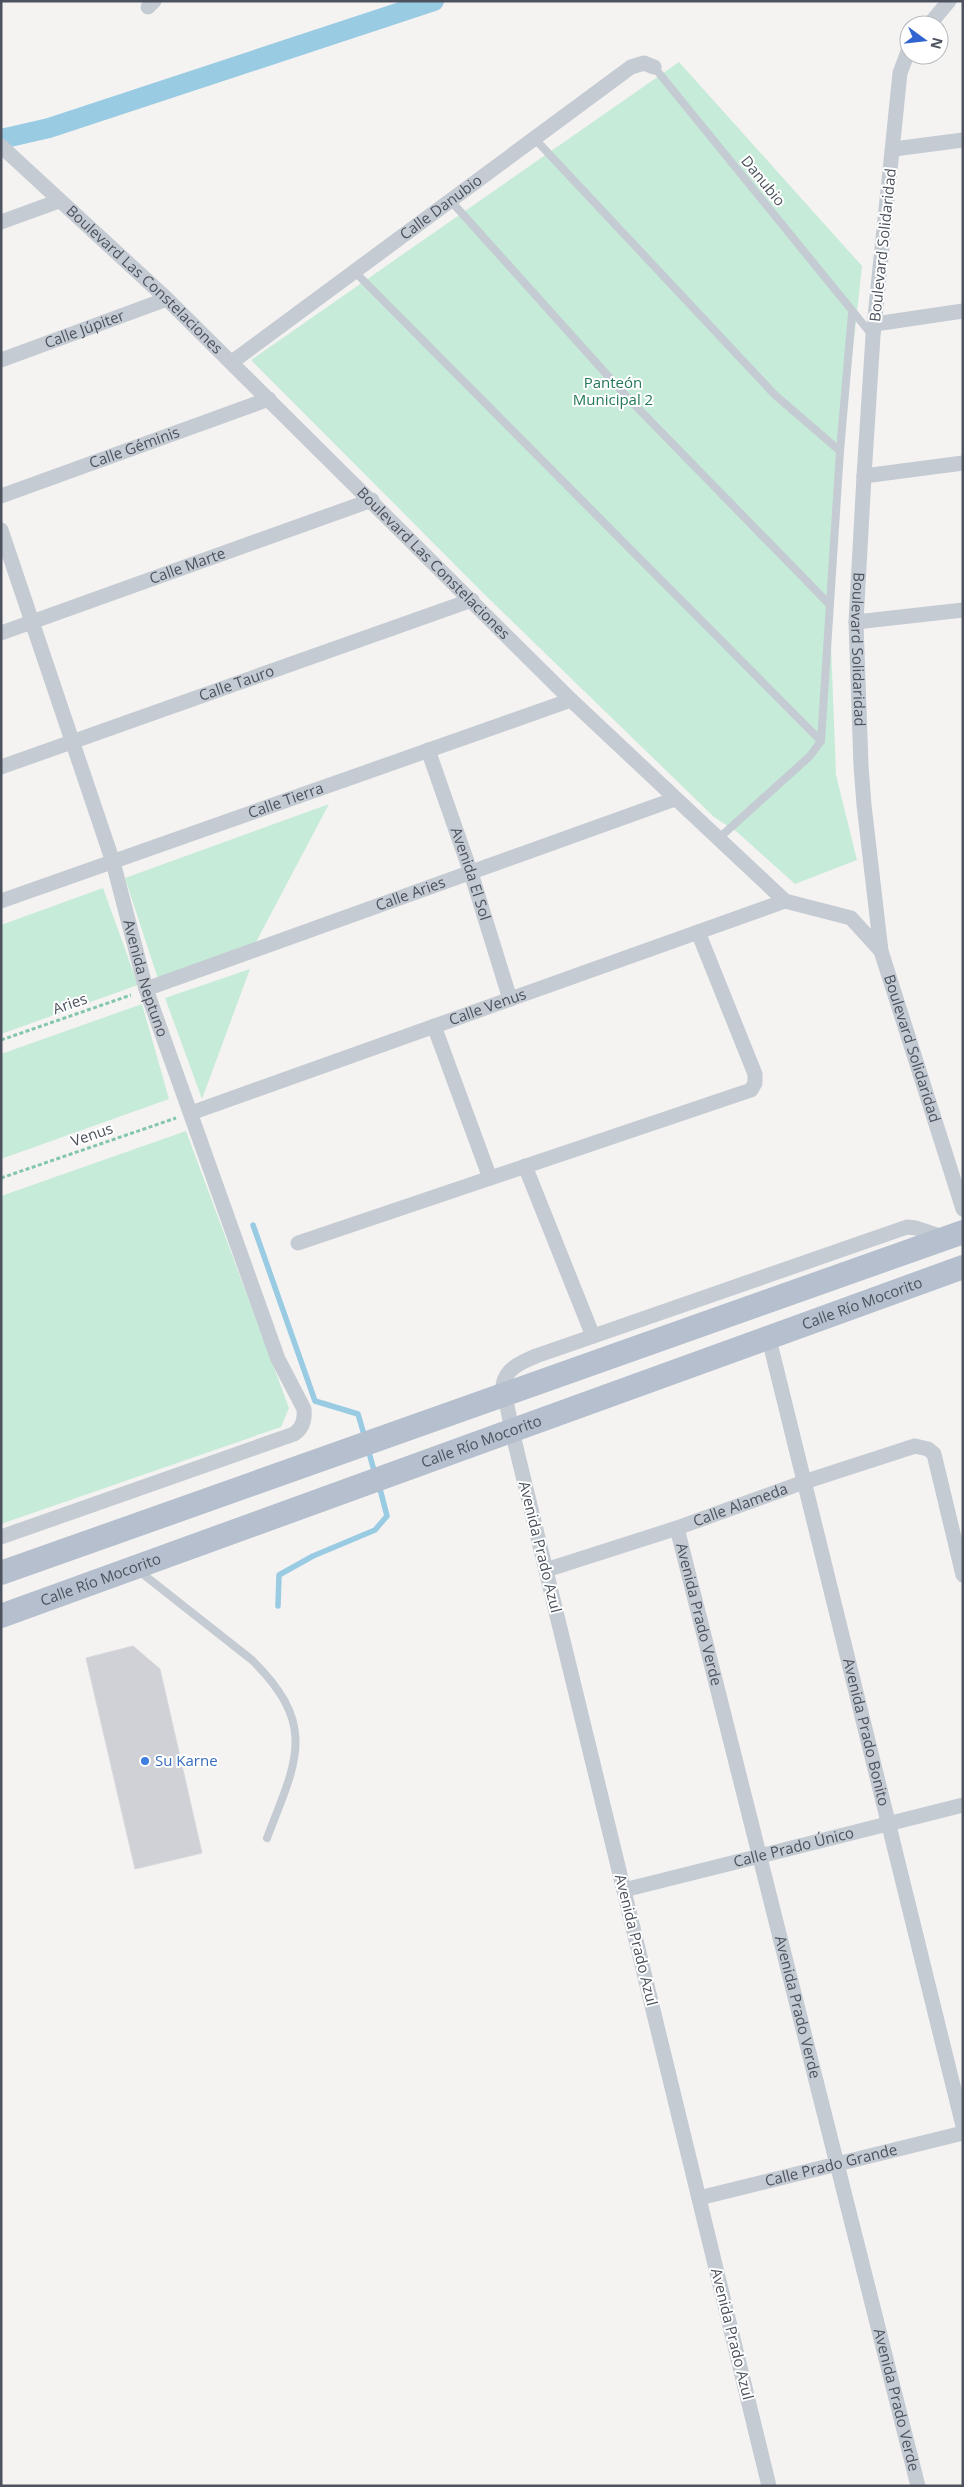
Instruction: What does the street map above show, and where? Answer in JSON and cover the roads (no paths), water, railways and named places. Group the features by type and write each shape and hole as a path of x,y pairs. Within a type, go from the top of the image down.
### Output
{"main road":[{"path":"1,1573 954,1235"},
{"name":"Calle Río Mocorito","path":"1,1616 512,1430 769,1339 963,1267"}],"street":[{"path":"937,15 949,1"},
{"name":"Calle Danubio","path":"232,362 631,67 644,63 654,67"},
{"name":"Boulevard Solidaridad","path":"903,65 900,73 894,149 874,330 856,622 864,805 881,951 963,1208"},
{"path":"894,149 963,140"},
{"name":"Boulevard Las Constelaciones","path":"3,148 167,299 372,500 571,700 785,901 851,918 881,951"},
{"path":"1,222 60,201"},
{"name":"Calle Júpiter","path":"1,360 167,299"},
{"path":"874,330 963,310"},
{"name":"Calle Géminis","path":"1,496 269,399"},
{"path":"864,476 963,463"},
{"name":"Calle Marte","path":"1,633 372,500"},
{"name":"Avenida Neptuno","path":"1,530 113,862 146,989 278,1359 304,1409 304,1420 297,1432 264,1446 1,1537"},
{"name":"Calle Tauro","path":"1,768 472,600"},
{"path":"856,622 963,610"},
{"name":"Calle Tierra","path":"1,901 571,700"},
{"name":"Avenida El Sol","path":"428,750 472,873 510,999"},
{"name":"Calle Aries","path":"146,989 675,799"},
{"name":"Calle Venus","path":"191,1113 785,901"},
{"path":"298,1243 748,1092 754,1087 755,1074 698,932"},
{"path":"434,1026 490,1178"},
{"path":"526,1166 594,1336"},
{"path":"504,1395 504,1379 511,1369 536,1356 907,1227 954,1235"},
{"name":"Avenida Prado Bonito","path":"769,1339 963,2126"},
{"name":"Avenida Prado Azul","path":"504,1395 769,2486"},
{"name":"Calle Alameda","path":"546,1570 677,1528 804,1482 906,1448 922,1447 934,1454 963,1575"},
{"name":"Avenida Prado Verde","path":"677,1528 918,2486"},
{"name":"Calle Prado Único","path":"624,1890 963,1805"},
{"name":"Calle Prado Grande","path":"699,2198 963,2133"}],"lane":[{"name":"Danubio","path":"654,67 852,313 874,330"},
{"path":"534,138 775,395 840,451"},
{"path":"450,200 626,396 829,604"},
{"path":"354,271 821,740"},
{"path":"718,839 810,756 821,740 840,451 852,313"},
{"path":"134,1567 252,1660 266,1674 281,1694 290,1712 297,1740 296,1754 291,1774 267,1838"}],"waterway":[{"path":"1,139 49,128 434,1"},
{"path":"253,1225 315,1401 358,1414 365,1438"},
{"path":"368,1449 375,1474"},
{"path":"278,1606 279,1575 313,1556 375,1530 387,1516 379,1485"}],"place":[{"name":"Su Karne","path":"145,1761"}],"park label":[{"name":"Panteón Municipal 2","path":"613,392"}]}
